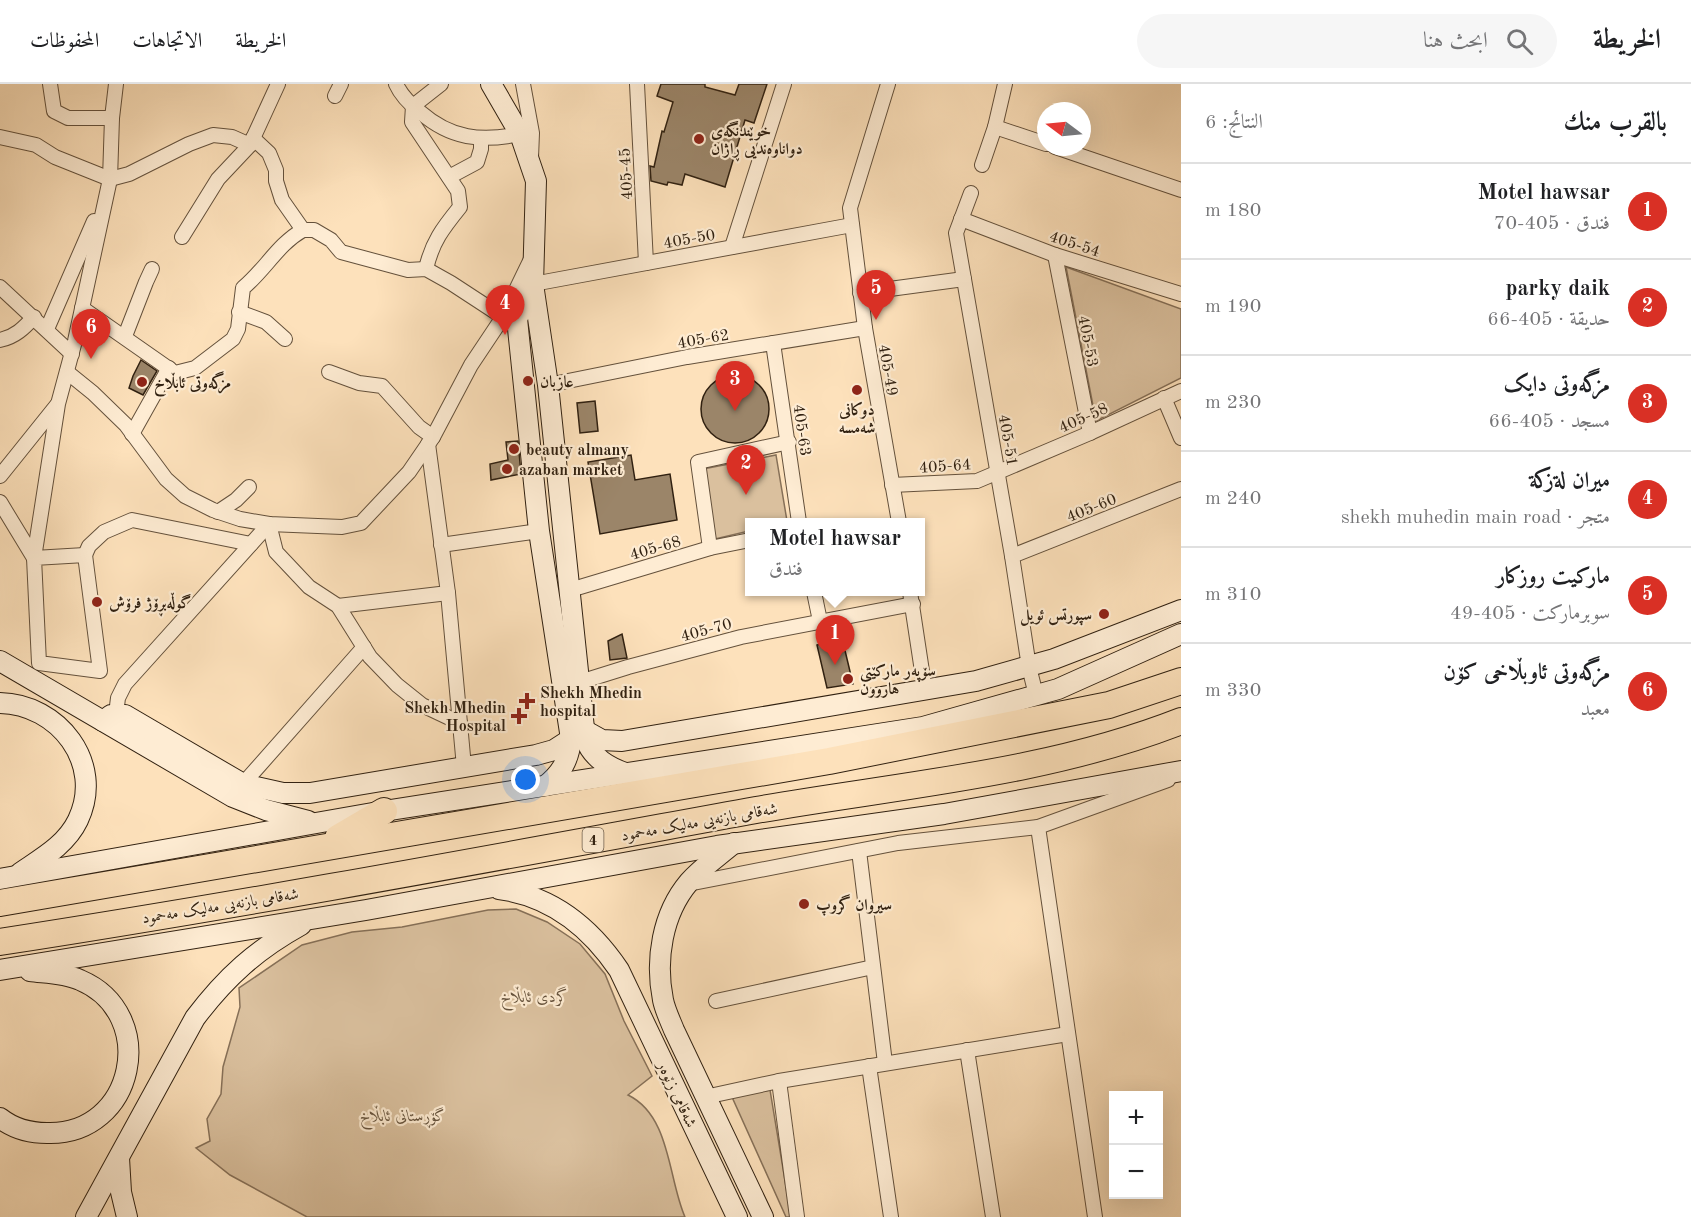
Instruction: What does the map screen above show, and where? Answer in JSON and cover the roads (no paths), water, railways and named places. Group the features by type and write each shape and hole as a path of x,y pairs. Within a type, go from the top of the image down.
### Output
{"highway":[{"path":"0,903 320,835 817,763 1109,705 1181,681"},
{"name":"شەقامی بازنەیی مەلیک مەحمود","path":"0,942 307,891 825,798 1039,764 1144,735 1181,721"},
{"path":"923,727 961,735"},
{"path":"320,835 384,811"}],"main road":[{"path":"491,84 520,134 536,181 533,284 548,385 580,682 577,735 564,766 545,786"},
{"path":"533,284 517,319 539,531 577,735 596,757 628,774"},
{"path":"110,718 130,717 243,784 269,792 303,793 545,753 577,735 622,741 976,681 1029,667 1079,650 1181,610"},
{"path":"384,811 923,727 1058,689 1181,634"},
{"path":"0,661 110,718 232,798 266,810 320,835"},
{"path":"0,703 14,703 33,708 50,718 64,731 83,765 85,783 84,802 78,819 68,835 55,849 8,878"},
{"path":"0,971 315,918 734,843 957,812 1181,771"},
{"path":"8,878 320,835"},
{"name":"شەقامی زێوەر","path":"734,843 697,873 688,884 669,918 659,959 660,979 663,1002 674,1030 763,1217"},
{"name":"شەقامی زێوەر","path":"485,888 538,899 563,911 585,927 604,947 620,970 737,1217"},
{"path":"86,1217 190,1027 213,994 257,952 315,918"},
{"path":"0,971 45,973 80,980 103,995 119,1014 128,1038 129,1064 122,1087 109,1109 87,1125 61,1134 34,1133 10,1125 0,1118"},
{"path":"119,1156 121,1192 128,1217"},
{"path":"716,1175 746,1181"}],"street":[{"path":"50,84 54,111 69,118 112,118"},
{"path":"116,84 112,118 110,179 72,354 58,404 34,558 39,663 100,671 86,555 89,546 104,532 132,520 251,544"},
{"path":"182,237 218,179 252,141 278,84"},
{"path":"396,84 413,106 440,127 481,139 496,139 520,134"},
{"path":"426,269 429,255 439,233 460,207 458,191 412,122 413,106 441,84"},
{"path":"523,84 532,133 530,163"},
{"name":"405-45","path":"637,84 645,263"},
{"path":"732,247 784,84"},
{"name":"405-49","path":"888,84 850,208 865,328 897,518"},
{"path":"982,165 995,127 1005,84"},
{"path":"995,127 1037,141"},
{"path":"1,140 36,145 55,157 110,179 129,174 189,144 213,135 252,141 269,153 276,170 276,181 282,200 303,230"},
{"path":"449,177 477,162 481,139"},
{"path":"1081,156 1181,190"},
{"name":"405-51","path":"971,193 956,233 998,471 1029,667 1036,695"},
{"path":"47,329 106,194"},
{"name":"405-54","path":"961,219 1055,255 1181,294"},
{"name":"405-50","path":"533,284 852,225"},
{"path":"82,308 175,373 195,368 233,339 237,329 243,288 259,274 280,247 303,230 314,230 331,240 341,252 408,270 426,269 502,317"},
{"path":"67,372 126,425 166,479 185,496 218,512 269,524 342,527 361,523 409,472 430,440 471,365 502,317 533,255"},
{"name":"405-53","path":"1055,255 1090,433"},
{"path":"125,336 152,269"},
{"path":"860,292 964,279"},
{"path":"0,287 72,354"},
{"path":"240,312 266,322 285,339"},
{"path":"0,340 9,338 22,330 34,317"},
{"name":"405-62","path":"548,385 687,357 865,328"},
{"name":"405-63","path":"773,343 798,518"},
{"path":"132,434 169,368"},
{"path":"329,372 359,383 382,386 430,440 448,593 464,768"},
{"name":"405-58","path":"998,471 1090,433 1181,391"},
{"path":"1164,398 1181,438"},
{"path":"0,477 58,404"},
{"path":"710,548 698,462 789,442"},
{"name":"405-64","path":"892,485 977,481 998,471"},
{"path":"218,512 236,500 249,487"},
{"name":"405-60","path":"1012,556 1181,489"},
{"path":"0,502 34,558"},
{"path":"110,718 124,684 269,524"},
{"path":"269,524 276,552 309,587 338,606 370,657 397,685 422,705 460,723"},
{"path":"441,545 539,531"},
{"name":"405-68","path":"570,590 710,548 745,541"},
{"path":"34,558 86,555"},
{"path":"338,606 448,593"},
{"path":"815,596 820,621"},
{"path":"912,598 925,690"},
{"name":"405-70","path":"580,682 730,640 912,598"},
{"path":"243,784 364,647"},
{"path":"688,884 898,843 1038,827 1181,776"},
{"path":"957,812 960,836"},
{"path":"1038,827 1095,1217"},
{"path":"859,851 885,1063"},
{"path":"716,1001 873,968"},
{"path":"705,1096 779,1081 1068,1034"},
{"path":"967,1050 993,1217"},
{"path":"869,1066 891,1217"},
{"path":"779,1081 797,1217"}],"place":[{"name":"خوێندنگەی دواناوەندیی ڕاژان","path":"699,139"},
{"name":"ماركيت روزكار","path":"876,320"},
{"name":"ميران لةزكة","path":"505,335"},
{"name":"مزگەوتی ئاوبڵاخی کۆن","path":"91,359"},
{"name":"عازبان","path":"528,381"},
{"name":"مزگەوتی ئابڵاخ","path":"142,382"},
{"name":"دوکانی شەمسە","path":"857,390"},
{"name":"مزگەوتی دایک","path":"735,411"},
{"name":"beauty almany","path":"514,449"},
{"name":"azaban market","path":"507,469"},
{"name":"parky daik","path":"746,495"},
{"name":"گوڵەبڕۆژ فرۆش","path":"97,602"},
{"name":"سپورتس ئويل","path":"1104,614"},
{"name":"Motel hawsar","path":"835,665"},
{"name":"سۆپەر ماركێتی هاروون","path":"848,679"},
{"name":"Shekh Mhedin hospital","path":"527,701"},
{"name":"Shekh Mhedin Hospital","path":"519,716"},
{"name":"سیروان گروپ","path":"804,904"}],"park label":[{"name":"گردی ئابڵاخ","path":"535,996"},
{"name":"گۆڕستانی ئابڵاخ","path":"403,1115"}]}
